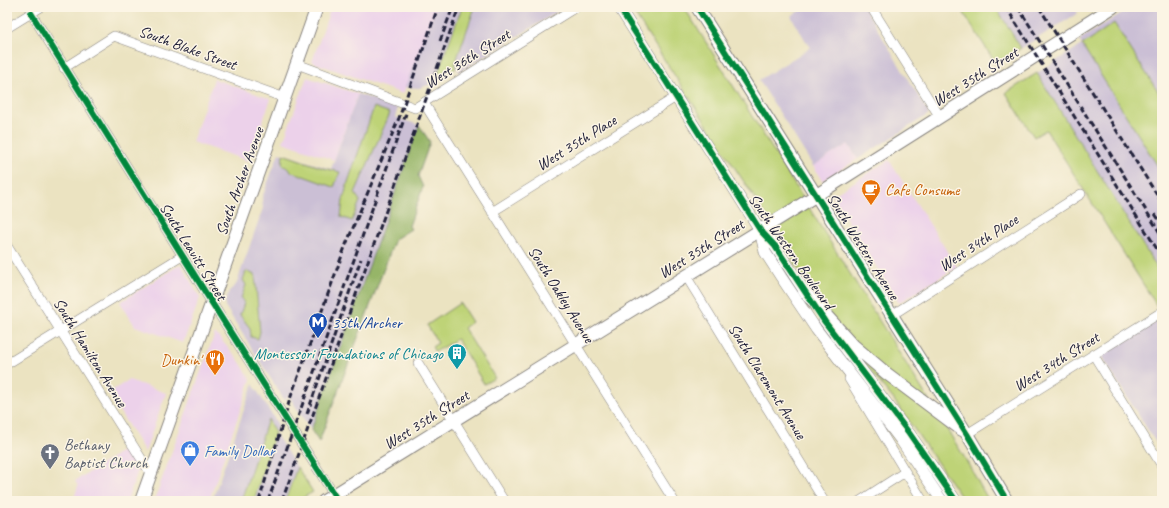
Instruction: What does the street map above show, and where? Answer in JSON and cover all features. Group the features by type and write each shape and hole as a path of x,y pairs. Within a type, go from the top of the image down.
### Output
{"main road":[{"name":"South Archer Avenue","path":"141,501 317,7"},
{"name":"South Western Avenue","path":"697,7 968,434 1007,501"},
{"name":"West 35th Street","path":"332,499 940,117 1112,7"},
{"path":"804,291 853,345 886,373 968,434"}],"street":[{"path":"7,28 41,7"},
{"name":"West 36th Street","path":"297,64 415,108 576,7"},
{"name":"South Western Boulevard","path":"619,7 760,230 775,246 825,322 909,433 956,501"},
{"path":"871,7 940,117"},
{"name":"South Leavitt Street","path":"30,13 212,303 332,499"},
{"name":"South Blake Street","path":"64,68 114,36 285,98"},
{"name":"West 35th Place","path":"492,212 676,97"},
{"name":"South Oakley Avenue","path":"424,103 674,501"},
{"name":"West 34th Place","path":"892,315 1081,194"},
{"name":"South Western Boulevard","path":"760,230 765,252 816,329 900,439 942,501"},
{"name":"South Hamilton Avenue","path":"7,246 150,474"},
{"path":"7,364 182,256"},
{"name":"South Claremont Avenue","path":"686,276 824,501"},
{"name":"West 34th Street","path":"968,434 1160,313"},
{"path":"834,352 923,501"},
{"path":"1093,354 1162,466"},
{"path":"418,363 504,501"},
{"path":"860,501 905,472"}],"shaded area":[{"path":"331,7 436,7 403,94 312,62"},
{"path":"436,7 462,7 434,83 419,88 405,87"},
{"path":"475,7 565,7 459,72 455,64"},
{"path":"806,7 864,7 929,114 858,159 848,144 813,166 759,80 810,48 791,16"},
{"path":"960,7 1074,7 1078,13 996,64"},
{"path":"1131,7 1162,7 1162,314 1018,85 1082,45 1079,40"},
{"path":"307,77 358,94 334,160 283,142"},
{"path":"214,79 271,99 248,161 192,142"},
{"path":"358,94 398,108 395,117 419,125 430,142 418,176 423,187 409,226 411,229 395,239 319,442 288,395 285,401 225,306 225,302 229,291 236,285 263,208 262,198 279,153 331,169"},
{"path":"848,144 858,159 822,181 813,166"},
{"path":"889,160 957,267 899,303 832,196"},
{"path":"181,264 200,298 183,343 135,326 120,302"},
{"path":"1162,318 1162,452 1101,356"},
{"path":"215,333 238,359 251,379 209,501 154,501"},
{"path":"129,380 166,393 145,452 108,393"},
{"path":"253,384 278,425 275,433 307,483 297,501 212,501"},
{"path":"127,448 139,468 127,501 73,501 78,486 75,481"}],"green space":[{"path":"462,7 475,7 455,64 456,68 434,83"},
{"path":"630,7 684,7 963,455 989,501 964,501 894,400 811,290 778,234"},
{"path":"960,7 996,7 1021,48 996,64"},
{"path":"1114,23 1162,98 1162,173 1082,45"},
{"path":"1037,73 1162,276 1162,314 1046,130 1034,137 1006,93"},
{"path":"374,107 390,113 355,193 360,201 352,221 341,217 343,200"},
{"path":"419,125 430,142 418,176 423,187 409,226 411,229 395,239 319,442 311,430"},
{"path":"283,154 323,168 340,172 334,187 292,172 282,164"},
{"path":"246,271 255,275 260,332 258,339 251,337 250,328 240,315 244,303 241,298 246,285 243,280"},
{"path":"460,303 472,322 464,328 495,378 484,384 457,339 435,352 432,347 438,343 427,325"},
{"path":"268,419 275,433 254,501 241,501"},
{"path":"297,467 313,492 297,501 285,501"}],"railway":[{"path":"259,501 290,399 345,247 399,118 438,7"},
{"path":"440,41 453,7"},
{"path":"282,501 459,7"},
{"path":"1006,7 1162,257"},
{"path":"1018,7 1162,236"},
{"path":"1039,7 1162,203"},
{"path":"268,501 407,111"},
{"path":"1155,214 1162,224"},
{"path":"307,414 361,259"}],"cycle path":[{"path":"619,7 760,230 775,246 825,322 909,433 956,501"},
{"path":"697,7 967,434 1007,501"},
{"path":"31,13 212,303 338,501"}],"place":[{"name":"Cafe Consume","path":"871,206"},
{"name":"35th/Archer","path":"318,339"},
{"name":"Montessori Foundations of Chicago","path":"457,370"},
{"name":"Dunkin'","path":"215,376"},
{"name":"Family Dollar","path":"190,467"},
{"name":"Bethany Baptist Church","path":"50,470"}]}
